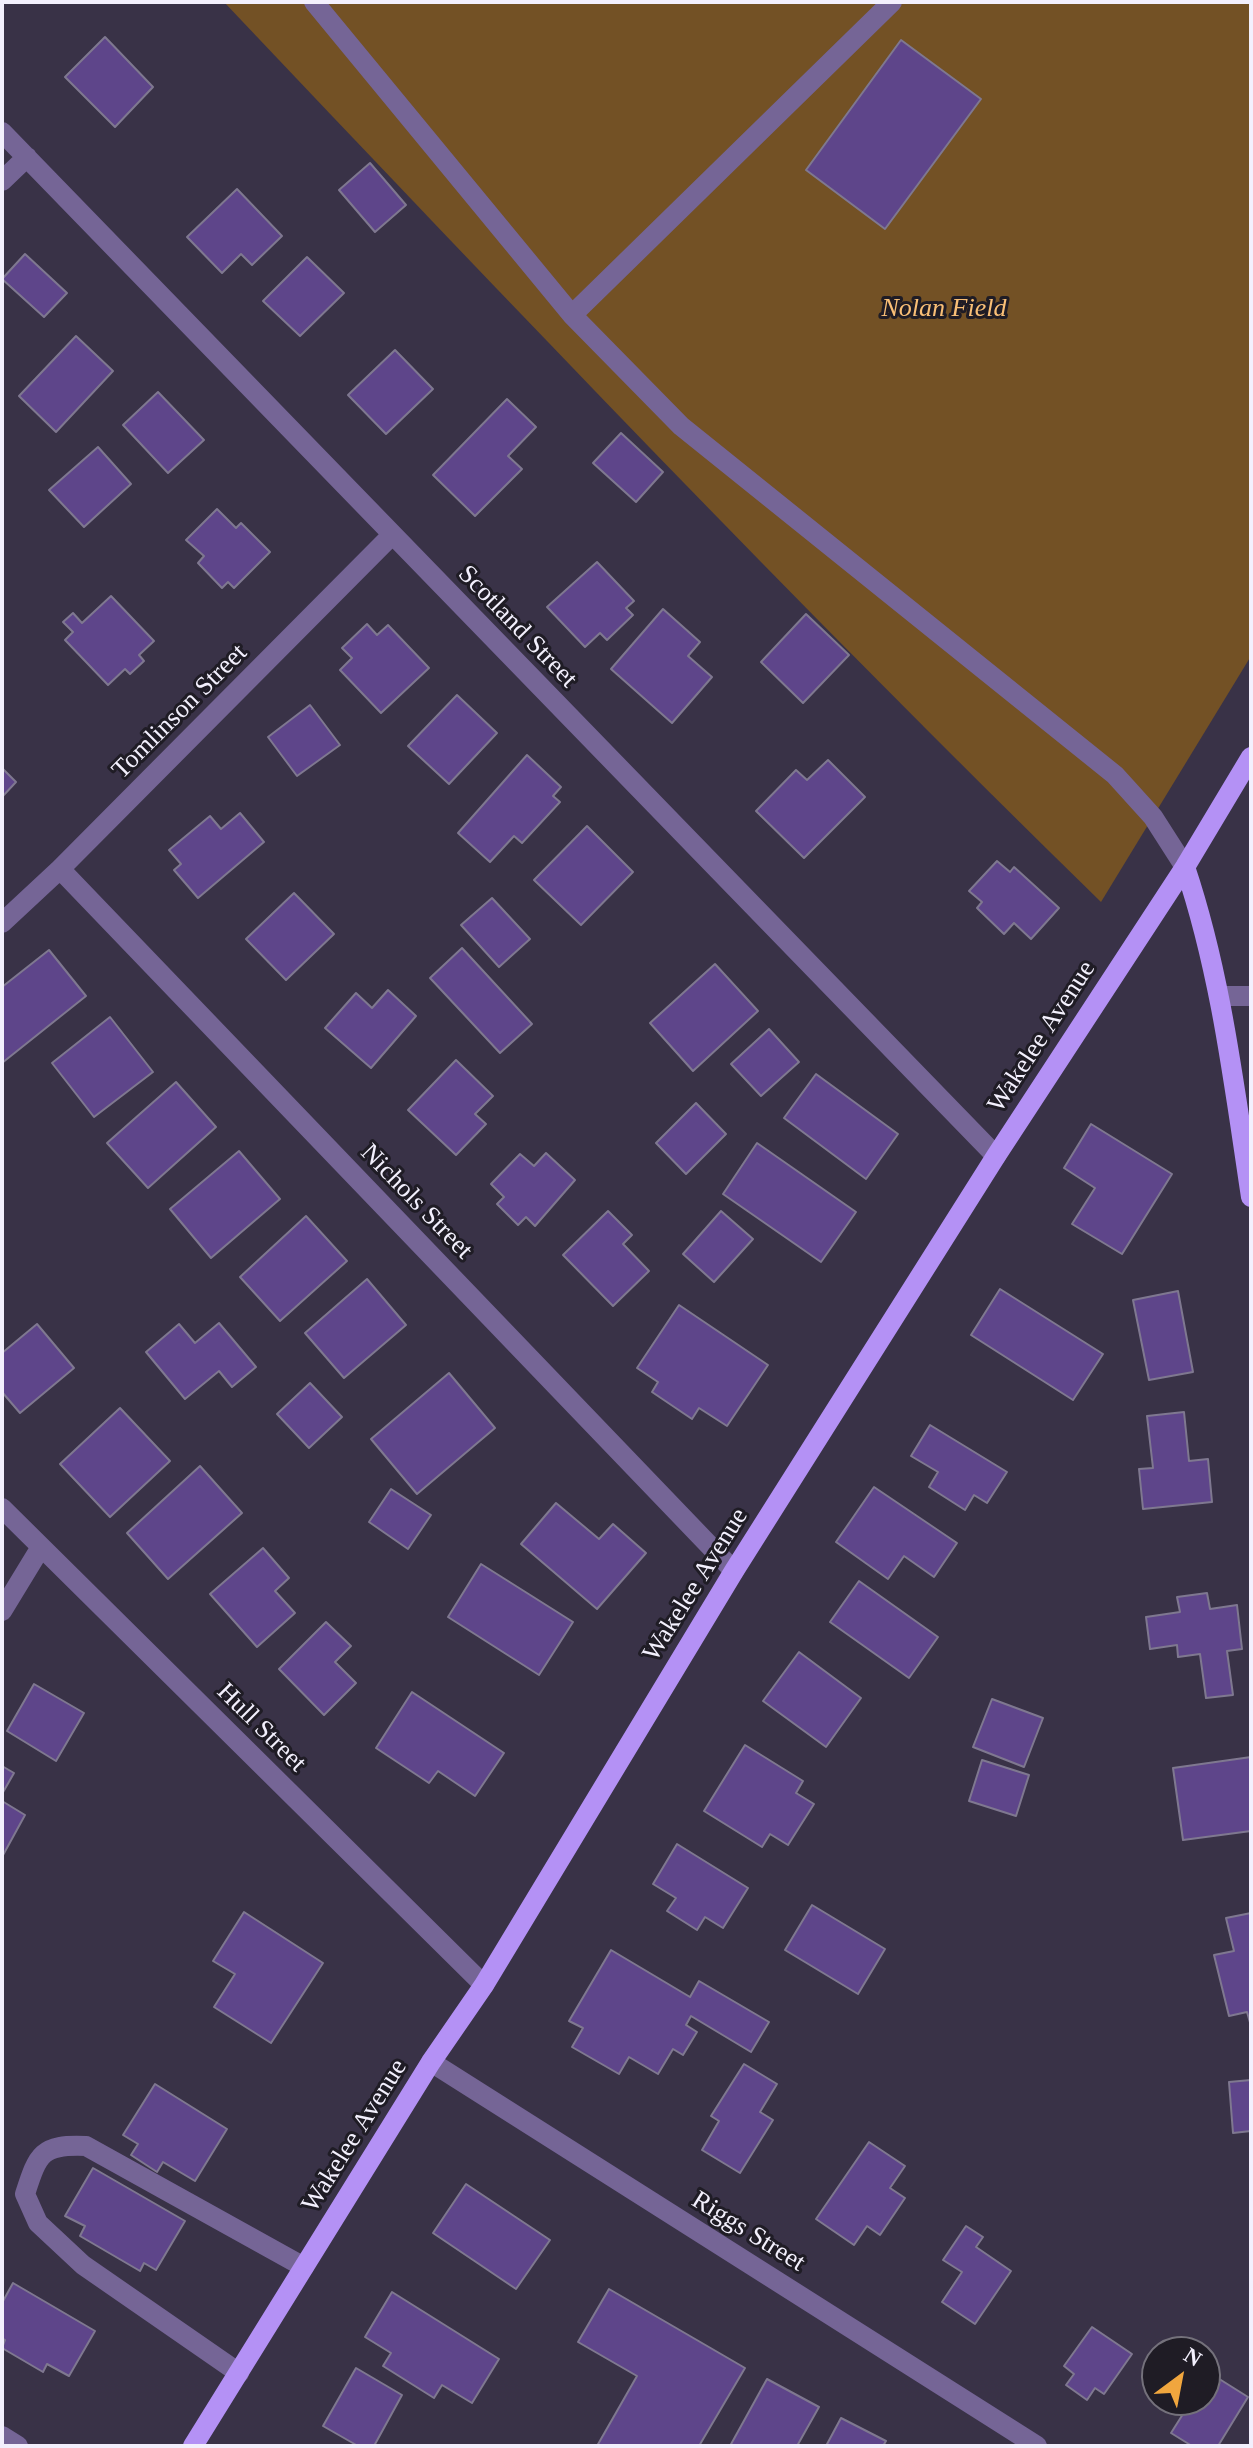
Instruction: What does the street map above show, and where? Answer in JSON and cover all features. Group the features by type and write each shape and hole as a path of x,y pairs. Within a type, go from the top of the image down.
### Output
{"main road":[{"name":"Wakelee Avenue","path":"193,2446 431,2062 484,1985 734,1571 996,1156 1185,867 1251,757"},
{"path":"1185,867 1207,934 1220,996 1251,1197"}],"street":[{"path":"314,2 572,315 681,426 1115,775 1153,817 1185,867"},
{"path":"572,315 892,2"},
{"name":"Scotland Street","path":"2,132 996,1156"},
{"path":"2,181 27,157"},
{"name":"Tomlinson Street","path":"2,923 60,869 392,535"},
{"name":"Nichols Street","path":"60,869 734,1571"},
{"path":"1220,996 1251,996"},
{"name":"Hull Street","path":"2,1508 484,1985"},
{"path":"2,1611 41,1547"},
{"name":"Riggs Street","path":"431,2062 1037,2446"},
{"path":"239,2373 83,2265 38,2223 25,2194 37,2158 57,2145 86,2146 304,2267"},
{"path":"2,2436 18,2446"}],"green space":[{"name":"Nolan Field","path":"224,2 1251,2 1251,656 1101,902 768,569"}],"building":[{"path":"105,37 153,87 115,127 65,77"},
{"path":"901,40 981,99 885,229 806,170"},
{"path":"370,163 406,205 375,232 339,190"},
{"path":"237,189 282,236 252,265 241,254 222,273 187,237"},
{"path":"25,254 67,293 44,317 2,279"},
{"path":"307,257 344,293 300,336 263,301"},
{"path":"76,336 113,371 56,432 19,396"},
{"path":"395,350 433,389 386,434 348,395"},
{"path":"158,392 204,440 168,473 123,425"},
{"path":"507,399 536,427 508,456 522,469 475,516 433,475"},
{"path":"621,433 663,472 636,502 593,463"},
{"path":"98,447 131,484 84,527 49,490"},
{"path":"217,509 236,528 241,523 270,552 234,588 228,582 222,588 198,563 204,556 186,540"},
{"path":"597,562 634,601 626,608 633,615 607,640 600,633 585,647 547,607"},
{"path":"111,596 154,641 139,655 144,661 130,674 125,669 108,685 65,640 73,632 63,622 73,613 82,623"},
{"path":"663,609 700,642 688,656 712,677 672,723 611,669"},
{"path":"806,614 849,655 803,703 761,662"},
{"path":"367,624 377,635 388,625 429,668 381,713 340,670 352,658 342,648"},
{"path":"457,695 497,733 449,784 408,746"},
{"path":"310,705 340,745 297,776 268,737"},
{"path":"527,755 561,787 553,796 560,802 522,843 514,836 490,862 458,833"},
{"path":"828,760 865,797 804,858 756,811 796,770 807,780"},
{"path":"2,768 16,782 2,797"},
{"path":"240,813 264,842 198,898 174,870 181,864 169,850 210,816 221,829"},
{"path":"587,826 633,872 581,925 534,880"},
{"path":"997,861 1010,872 1014,867 1059,908 1031,939 1014,923 1004,934 977,908 982,902 969,891"},
{"path":"294,893 334,934 286,980 246,939"},
{"path":"492,898 530,939 499,967 461,925"},
{"path":"462,948 532,1024 500,1053 430,978"},
{"path":"49,950 86,996 2,1063 2,987"},
{"path":"715,964 758,1011 693,1071 650,1023"},
{"path":"388,990 416,1016 371,1068 325,1028 356,993 372,1008"},
{"path":"110,1017 153,1072 94,1117 52,1063"},
{"path":"769,1029 799,1062 761,1096 731,1064"},
{"path":"456,1060 493,1096 475,1114 486,1124 456,1155 408,1110"},
{"path":"816,1074 898,1134 866,1179 784,1118"},
{"path":"176,1082 216,1127 148,1188 107,1143"},
{"path":"696,1103 726,1134 686,1174 656,1143"},
{"path":"1091,1124 1172,1174 1122,1254 1072,1224 1095,1188 1064,1168"},
{"path":"757,1143 856,1212 821,1262 723,1194"},
{"path":"239,1151 280,1199 211,1258 170,1209"},
{"path":"546,1153 575,1180 535,1226 526,1217 518,1225 497,1204 504,1197 491,1184 520,1154 534,1166"},
{"path":"608,1211 632,1235 623,1244 649,1271 613,1306 563,1255"},
{"path":"721,1211 753,1239 714,1282 683,1254"},
{"path":"306,1216 347,1261 280,1321 240,1277"},
{"path":"367,1279 406,1325 344,1378 305,1333"},
{"path":"1000,1289 1103,1354 1073,1400 971,1335"},
{"path":"1178,1291 1193,1372 1149,1380 1133,1300"},
{"path":"679,1305 768,1365 727,1426 699,1408 692,1419 652,1392 658,1382 637,1368"},
{"path":"219,1323 256,1367 232,1387 219,1371 185,1399 146,1352 179,1324 195,1343"},
{"path":"37,1324 74,1368 20,1413 2,1392 2,1353"},
{"path":"449,1373 495,1428 417,1494 371,1439"},
{"path":"310,1383 342,1417 309,1448 277,1414"},
{"path":"120,1408 170,1461 110,1517 60,1464"},
{"path":"1184,1412 1189,1461 1208,1459 1212,1502 1143,1509 1139,1469 1153,1468 1147,1416"},
{"path":"930,1425 1007,1472 987,1503 974,1495 965,1510 929,1487 938,1472 911,1456"},
{"path":"200,1466 242,1513 168,1579 127,1533"},
{"path":"874,1487 957,1543 934,1577 904,1556 888,1579 836,1542"},
{"path":"391,1489 431,1515 408,1549 369,1522"},
{"path":"556,1503 599,1539 613,1524 646,1553 597,1609 521,1544"},
{"path":"263,1548 289,1578 275,1591 295,1613 257,1647 210,1594"},
{"path":"481,1564 573,1622 539,1675 448,1617"},
{"path":"859,1581 938,1637 909,1678 830,1622"},
{"path":"1207,1593 1210,1609 1237,1605 1242,1649 1227,1651 1233,1695 1206,1698 1200,1654 1178,1657 1177,1645 1150,1649 1146,1617 1180,1612 1177,1597"},
{"path":"326,1622 351,1646 335,1662 356,1683 324,1715 279,1669"},
{"path":"799,1652 861,1698 826,1747 763,1701"},
{"path":"34,1684 84,1713 56,1761 7,1731"},
{"path":"412,1692 504,1753 475,1796 438,1771 429,1783 376,1748"},
{"path":"992,1699 1043,1718 1024,1767 973,1747"},
{"path":"745,1745 803,1781 796,1793 814,1804 788,1845 770,1834 762,1847 704,1811"},
{"path":"1251,1757 1251,1831 1183,1840 1173,1768"},
{"path":"982,1760 1029,1775 1016,1816 969,1801"},
{"path":"2,1766 14,1773 2,1794"},
{"path":"2,1801 25,1815 2,1857"},
{"path":"677,1844 748,1888 723,1928 705,1917 697,1930 667,1911 676,1898 653,1884"},
{"path":"812,1905 885,1949 858,1994 785,1950"},
{"path":"244,1912 323,1963 271,2043 214,2007 235,1974 213,1961"},
{"path":"1251,1913 1251,2026 1247,2012 1229,2016 1214,1955 1234,1951 1226,1918"},
{"path":"611,1950 690,1997 699,1981 769,2022 751,2052 691,2016 686,2025 697,2032 683,2055 673,2049 658,2074 629,2057 619,2074 572,2047 583,2028 569,2021"},
{"path":"744,2064 777,2084 760,2112 773,2120 740,2173 702,2150 719,2121 711,2116"},
{"path":"1251,2080 1251,2131 1233,2133 1229,2082"},
{"path":"155,2084 227,2129 195,2181 163,2162 157,2172 131,2155 138,2144 123,2135"},
{"path":"869,2142 905,2166 890,2188 905,2198 880,2235 867,2226 854,2245 816,2219"},
{"path":"93,2168 185,2221 156,2270 144,2263 140,2271 80,2236 85,2226 65,2216"},
{"path":"466,2184 550,2240 516,2289 433,2233"},
{"path":"966,2226 983,2237 976,2247 1011,2271 975,2324 942,2302 962,2272 943,2260"},
{"path":"13,2283 95,2331 69,2376 47,2364 43,2372 2,2348 5,2340 2,2338 2,2303"},
{"path":"609,2289 745,2368 699,2446 597,2446 637,2376 578,2342"},
{"path":"392,2292 499,2359 472,2403 442,2385 434,2398 383,2366 391,2353 365,2337"},
{"path":"1092,2327 1132,2354 1104,2394 1095,2388 1087,2400 1066,2385 1074,2374 1064,2366"},
{"path":"356,2368 402,2395 374,2446 358,2446 323,2426"},
{"path":"767,2379 819,2407 797,2446 730,2446"},
{"path":"1221,2380 1248,2397 1218,2446 1192,2446 1171,2433 1182,2416 1221,2416"},
{"path":"841,2418 886,2441 883,2446 826,2446"}]}
